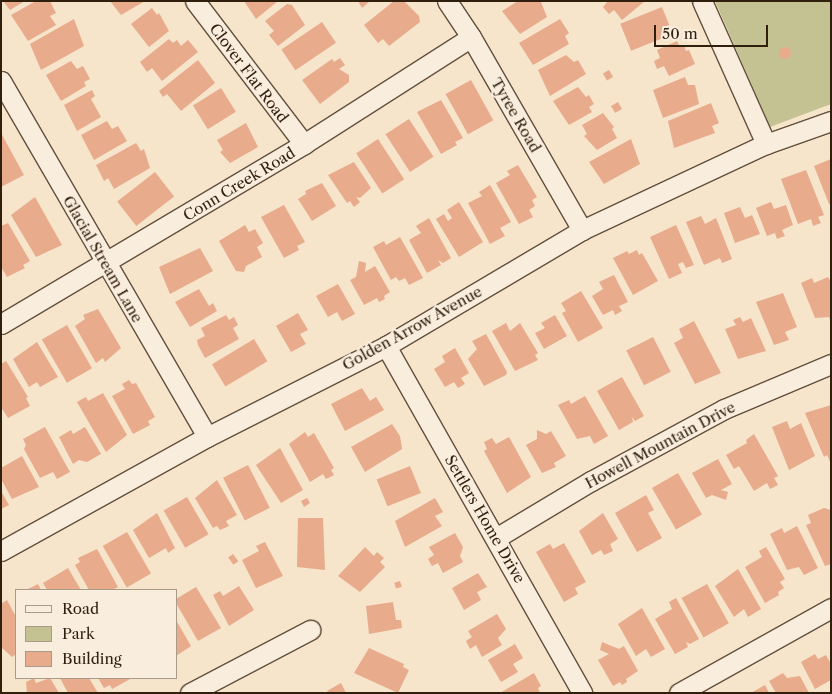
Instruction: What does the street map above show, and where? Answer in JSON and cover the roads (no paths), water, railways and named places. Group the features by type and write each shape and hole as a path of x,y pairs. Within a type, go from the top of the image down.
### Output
{"street":[{"name":"Clover Flat Road","path":"195,1 304,144"},
{"name":"Tyree Road","path":"447,1 471,37 582,230"},
{"path":"702,1 766,144"},
{"name":"Conn Creek Road","path":"1,324 106,265 304,144 471,37"},
{"name":"Glacial Stream Lane","path":"3,88 207,436"},
{"name":"Golden Arrow Avenue","path":"1,551 207,436 386,346 582,230 766,144 831,122"},
{"name":"Settlers Home Drive","path":"386,346 582,693"},
{"name":"Howell Mountain Drive","path":"496,538 591,482 724,409 831,364"},
{"path":"679,693 831,608"},
{"path":"190,693 310,630"}]}
